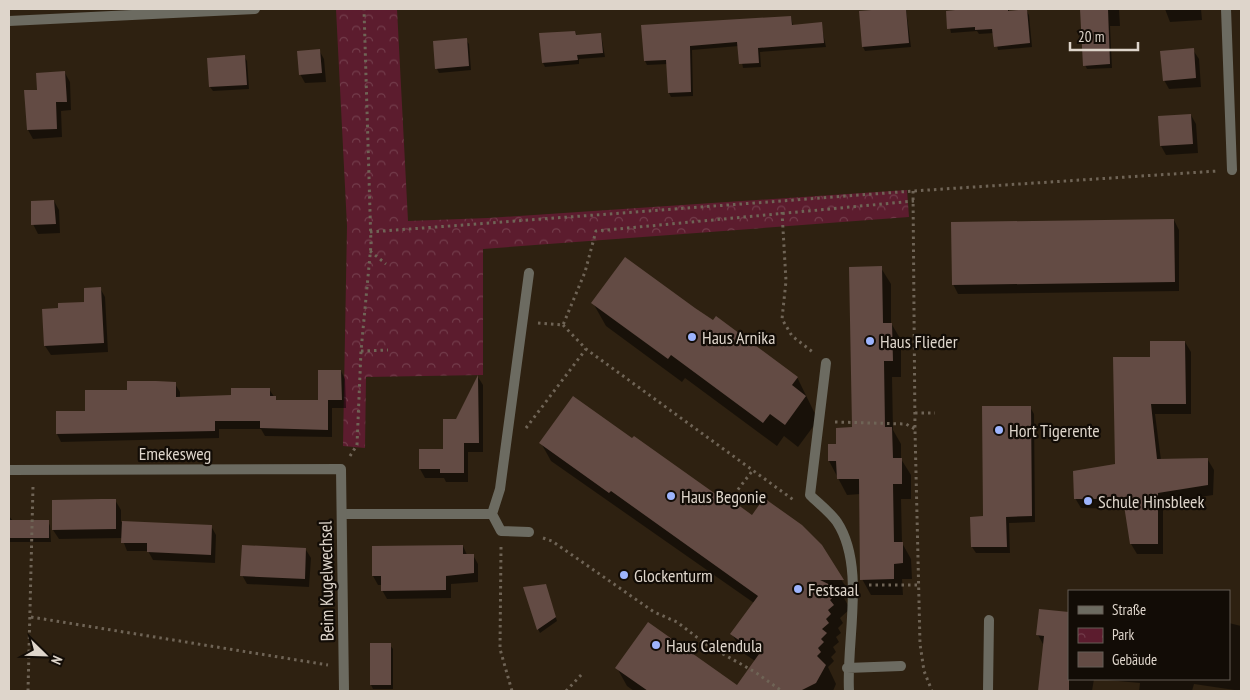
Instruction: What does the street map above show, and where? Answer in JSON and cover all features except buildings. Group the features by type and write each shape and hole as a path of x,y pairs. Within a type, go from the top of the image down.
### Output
{"street":[{"path":"9,21 256,9"},
{"path":"1226,9 1232,170"},
{"path":"529,273 500,490 492,514 501,531 529,532"},
{"path":"826,363 810,495 836,522 844,537 854,584 848,668 849,691"},
{"name":"Emekesweg","path":"9,470 341,469"},
{"name":"Beim Kugelwechsel","path":"341,469 344,691"},
{"path":"342,514 492,514"},
{"path":"988,691 989,620"},
{"path":"848,668 901,666"}],"path":[{"path":"341,469 358,445 361,351 370,250 364,9"},
{"path":"370,232 914,191 1232,170"},
{"path":"914,191 915,430 920,644 924,671 932,691"},
{"path":"563,325 585,272 596,231 914,201"},
{"path":"782,212 786,281 782,319 792,336 826,363"},
{"path":"370,250 386,264"},
{"path":"522,321 563,325 586,349 798,503 810,495"},
{"path":"524,437 525,429 586,349"},
{"path":"361,351 388,350"},
{"path":"915,413 935,413"},
{"path":"819,422 906,424 915,430"},
{"path":"28,691 33,470"},
{"path":"726,505 753,470"},
{"path":"501,531 500,649 512,691"},
{"path":"529,532 552,541 654,612 677,622 707,646 755,672 782,691"},
{"path":"854,584 918,585"},
{"path":"30,618 344,668"},
{"path":"566,691 584,673"}],"green space":[{"path":"336,9 397,9 408,221 488,218 907,190 909,217 483,249 483,375 366,377 365,448 343,446 347,226"}],"place":[{"name":"Haus Arnika","path":"692,337"},
{"name":"Haus Flieder","path":"870,341"},
{"name":"Hort Tigerente","path":"999,430"},
{"name":"Haus Begonie","path":"671,496"},
{"name":"Schule Hinsbleek","path":"1088,501"},
{"name":"Glockenturm","path":"624,575"},
{"name":"Festsaal","path":"798,589"},
{"name":"Haus Calendula","path":"656,645"}]}
